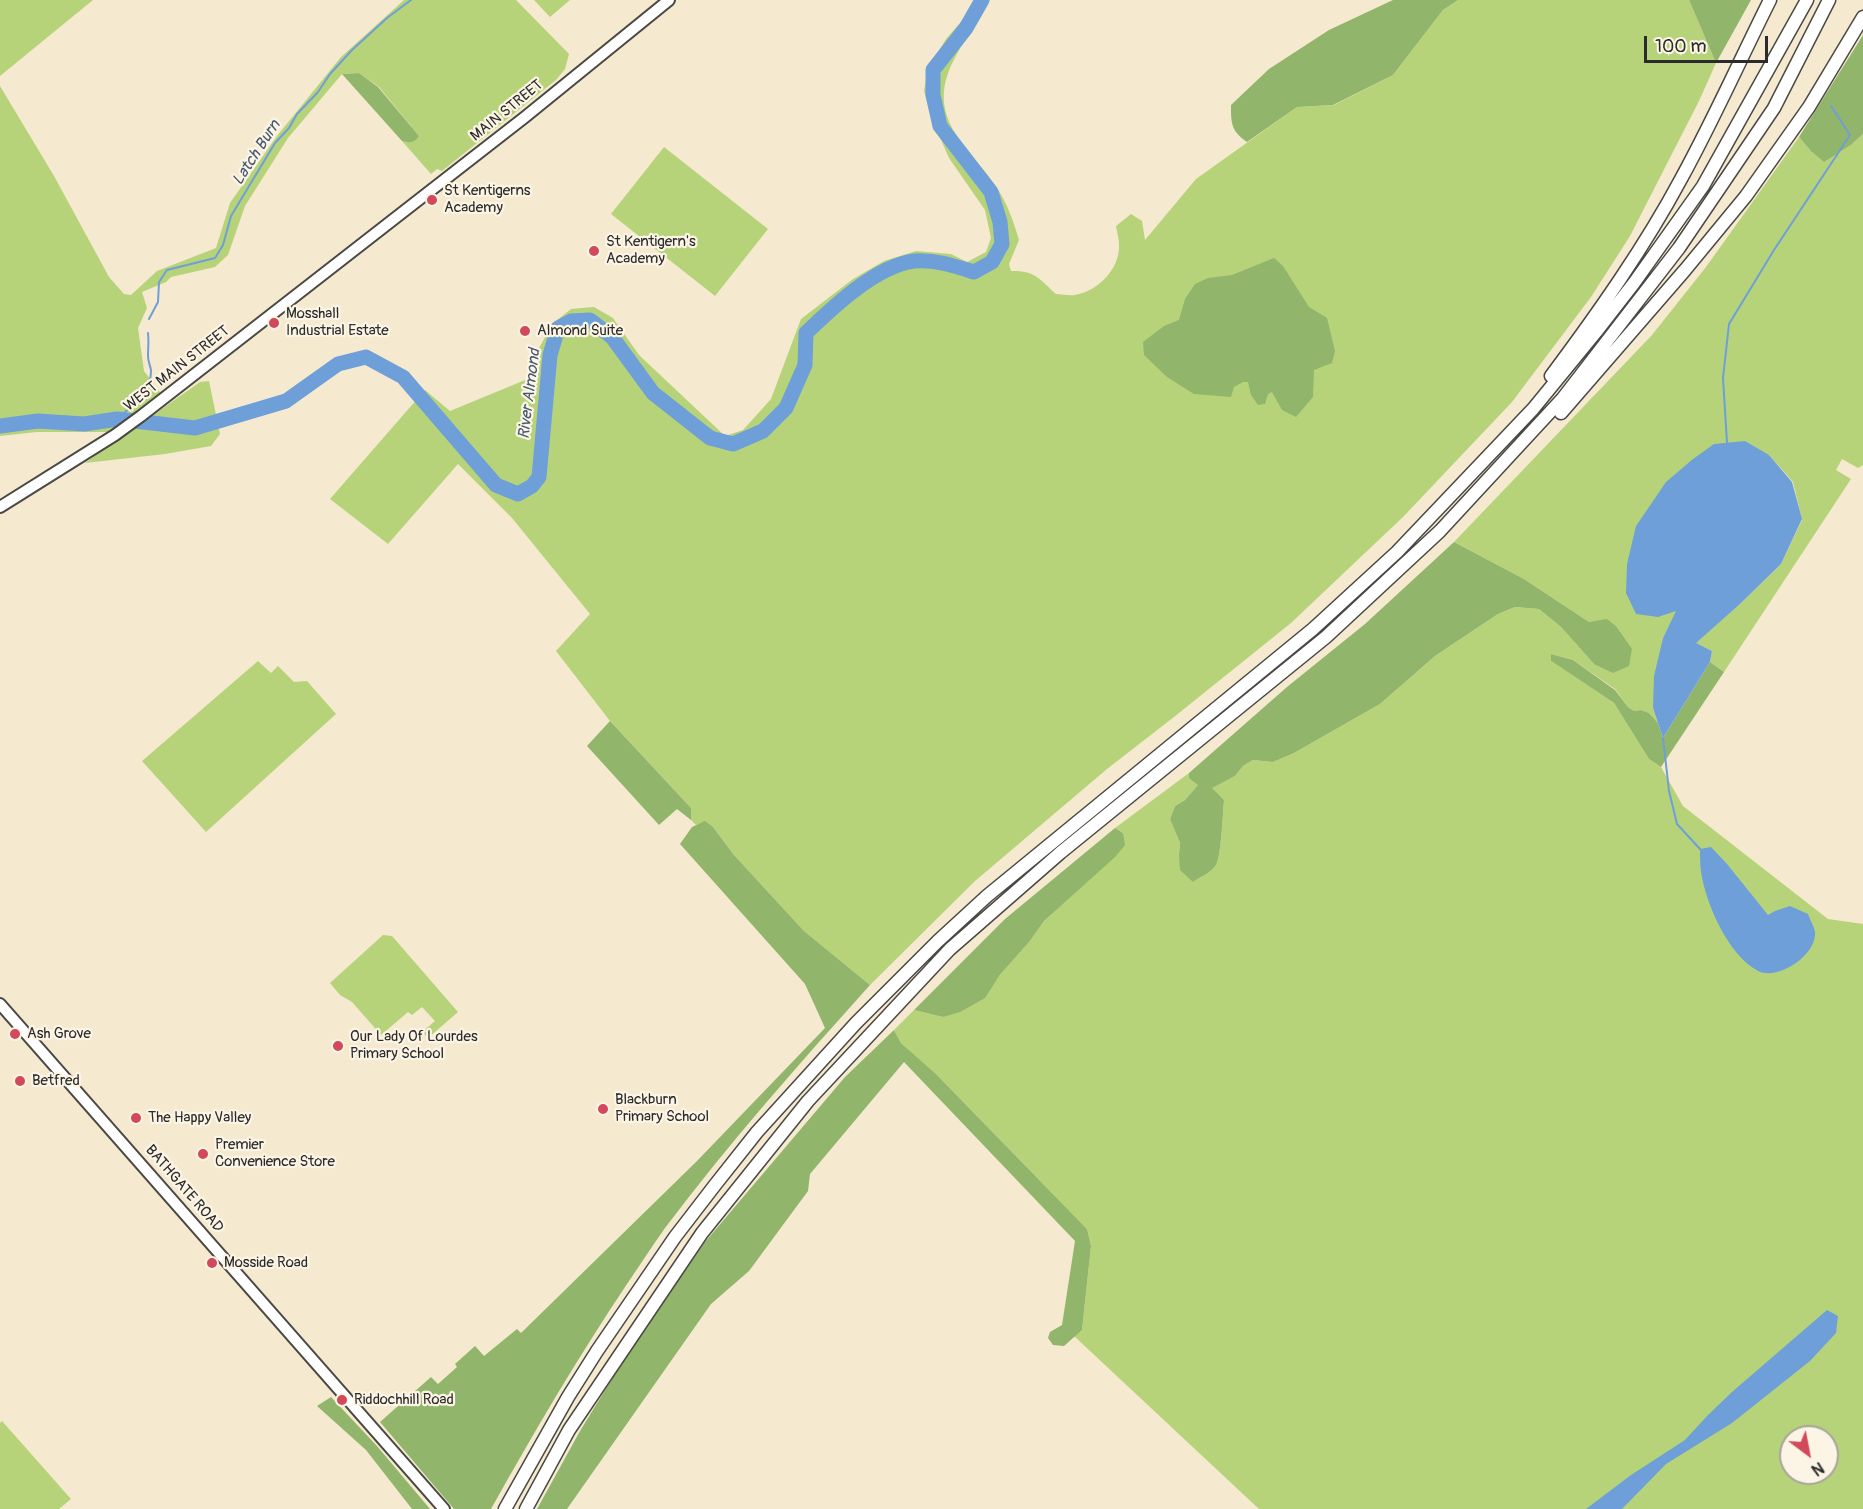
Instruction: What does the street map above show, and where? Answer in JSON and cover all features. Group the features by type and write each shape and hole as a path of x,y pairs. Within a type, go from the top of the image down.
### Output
{"highway":[{"path":"1467,480 1533,400 1643,244 1681,179 1770,0"},
{"path":"505,1509 579,1378 675,1237 757,1132 856,1023 987,896 1313,629 1397,552 1533,409 1628,291 1703,186 1807,0"},
{"path":"1326,637 1440,531 1563,398 1679,248 1768,117 1829,0"},
{"path":"526,1509 569,1430 695,1243 808,1101 950,949 1060,854 1326,637 1452,527 1566,408 1733,213 1809,107 1863,16"}],"main road":[{"name":"MAIN STREET","path":"363,244 669,0"},
{"name":"WEST MAIN STREET","path":"0,507 115,435 363,244"},
{"name":"BATHGATE ROAD","path":"0,1004 444,1509"}],"green space":[{"path":"0,0 93,0 0,76"},
{"path":"404,0 516,0 569,54 565,69 556,80 442,171 437,169 431,174 402,141 407,142 419,136 379,87 359,73 342,74 288,138 245,206 228,255 215,267 171,277 166,282 142,292 147,308 138,328 144,371 162,395 112,432 37,432 0,436 0,86 54,176 109,277 124,294 131,295 157,271 216,248 230,203 277,136 341,57"},
{"path":"534,0 570,0 550,17"},
{"path":"977,0 990,0 950,68 944,103 948,119 964,146 995,185 1009,211 1019,240 1009,264 1011,271 1031,274 1056,294 1084,293 1106,277 1112,270 1118,254 1116,226 1131,214 1142,221 1145,240 1196,179 1297,107 1334,105 1393,75 1443,10 1458,0 1689,0 1716,63 1630,236 1591,297 1512,402 1403,517 1291,623 1107,769 975,881 870,985 804,931 734,855 713,827 705,822 696,825 691,820 691,808 610,721 556,651 590,614 512,518 458,464 388,544 330,499 425,390 450,411 530,378 536,354 552,324 571,309 594,307 613,318 639,355 725,436 743,430 771,399 801,319 853,279 884,261 916,251 951,254 967,262 986,252 991,238 985,210 949,158 934,124 924,91 928,69 946,39 973,8"},
{"path":"1393,0 1458,0 1443,10 1393,75 1333,105 1297,107 1247,142 1238,134 1232,122 1231,105 1269,69 1329,30"},
{"path":"1689,0 1751,0 1716,63"},
{"path":"1863,35 1863,134 1824,162 1799,137"},
{"path":"359,73 378,87 419,136 414,141 402,141 342,74"},
{"path":"1863,134 1863,465 1858,468 1842,459 1836,470 1851,479 1724,672 1710,662 1712,651 1695,643 1781,564 1802,520 1793,482 1769,455 1663,638 1653,708 1658,723 1649,713 1641,710 1634,711 1628,707 1615,689 1573,660 1551,654 1551,661 1614,703 1649,759 1661,767 1683,806 1828,919 1863,924 1863,1509 1259,1509 1074,1336 1082,1330 1091,1246 1087,1229 935,1073 901,1043 894,1030 914,1010 943,1017 999,976 1030,941 1044,921 1087,881 1123,833 1115,828 1189,773 1190,778 1199,784 1185,800 1175,806 1170,819 1180,843 1179,855 1193,882 1214,868 1218,861 1224,800 1211,788 1235,776 1243,766 1253,760 1273,762 1294,753 1380,704 1435,656 1498,614 1515,607 1539,609 1561,627 1594,664 1623,638 1616,626 1607,620 1589,622 1524,579 1454,542 1652,335 1706,267 1799,137 1810,150 1852,144"},
{"path":"664,147 768,229 715,296 611,214"},
{"path":"1274,258 1283,266 1309,307 1327,318 1335,351 1332,363 1314,370 1313,397 1296,417 1282,410 1272,392 1268,394 1265,404 1258,405 1251,395 1248,382 1234,387 1231,397 1194,394 1167,377 1144,355 1143,342 1164,326 1179,320 1185,299 1195,284 1208,278 1232,275"},
{"path":"209,381 220,434 211,446 85,463 200,382"},
{"path":"1454,542 1524,579 1589,622 1607,619 1616,626 1632,649 1629,666 1613,673 1594,664 1561,627 1539,609 1515,607 1498,614 1435,656 1380,704 1294,753 1273,762 1253,760 1243,766 1235,776 1212,788 1224,800 1218,861 1214,868 1193,882 1180,870 1180,843 1170,819 1175,806 1185,800 1198,785 1189,778 1189,773 1287,687 1365,624"},
{"path":"1551,654 1573,660 1615,690 1628,707 1634,711 1641,710 1649,713 1658,723 1663,738 1710,662 1724,672 1661,767 1649,759 1614,703 1551,661"},
{"path":"258,661 271,673 278,666 294,682 307,681 336,714 206,832 142,761"},
{"path":"610,721 691,808 691,820 677,809 659,825 587,746"},
{"path":"705,821 713,827 734,855 804,931 870,985 739,1135 665,1228 574,1367 491,1509 454,1509 380,1422 431,1377 438,1384 475,1346 484,1356 517,1329 521,1333 697,1161 825,1028 805,984 680,844 692,827"},
{"path":"1115,828 1123,833 1125,845 1115,857 1044,921 1030,941 999,976 985,998 960,1012 943,1017 914,1010 1005,919"},
{"path":"383,935 392,936 458,1012 428,1038 422,1032 435,1021 422,1007 412,1015 408,1012 381,1035 352,1002 340,995 330,983"},
{"path":"894,1030 901,1043 935,1073 1087,1229 1091,1246 1082,1330 1064,1346 1053,1345 1048,1338 1050,1332 1062,1325 1075,1241 904,1062 810,1174 808,1191 749,1271 711,1304 567,1509 537,1509 580,1431 634,1343 705,1242 845,1077"},
{"path":"331,1397 377,1446 430,1509 412,1509 366,1450 317,1406"},
{"path":"2,1421 71,1499 59,1509 0,1509 0,1423"}],"water":[{"path":"1745,441 1769,455 1792,482 1802,519 1781,564 1696,643 1712,651 1710,662 1663,738 1653,708 1654,676 1663,638 1676,611 1658,617 1636,614 1626,593 1627,564 1636,526 1666,482 1693,459 1714,444"},
{"path":"1711,847 1768,915 1790,906 1808,914 1814,927 1814,941 1810,949 1795,964 1776,972 1758,971 1737,953 1728,941 1713,913 1701,872 1700,849"},
{"path":"1827,1310 1838,1316 1836,1333 1810,1361 1732,1423 1666,1464 1622,1509 1586,1509 1631,1475 1685,1440 1732,1392"}],"waterway":[{"name":"Latch Burn","path":"149,319 158,302 159,282 167,270 215,258 223,245 231,216 275,143 289,128 297,114 352,50 411,0"},
{"name":"River Almond","path":"0,426 38,421 84,424 117,419 195,428 286,401 338,364 366,357 403,377 496,485 518,494 532,486 539,477 550,355 558,328 571,321 590,320 612,337 653,393 710,438 733,444 763,431 786,408 805,365 806,333 856,289 885,271 914,261 937,262 974,272 992,262 1002,244 1000,222 991,192 940,126 933,95 933,70 966,28 982,0"},
{"path":"1727,443 1723,378 1729,324 1774,250 1850,135 1831,106"},
{"name":"Latch Burn","path":"117,419 140,398 148,385 151,370 148,358 148,333"},
{"path":"1663,738 1669,791 1677,824 1700,849"}],"place":[{"name":"St Kentigerns Academy","path":"432,200"},
{"name":"St Kentigern's Academy","path":"594,251"},
{"name":"Mosshall Industrial Estate","path":"274,323"},
{"name":"Almond Suite","path":"525,331"},
{"name":"Ash Grove","path":"15,1034"},
{"name":"Our Lady Of Lourdes Primary School","path":"338,1046"},
{"name":"Betfred","path":"20,1081"},
{"name":"Blackburn Primary School","path":"603,1109"},
{"name":"The Happy Valley","path":"136,1118"},
{"name":"Premier Convenience Store","path":"203,1154"},
{"name":"Mosside Road","path":"212,1263"},
{"name":"Riddochhill Road","path":"342,1400"}]}
